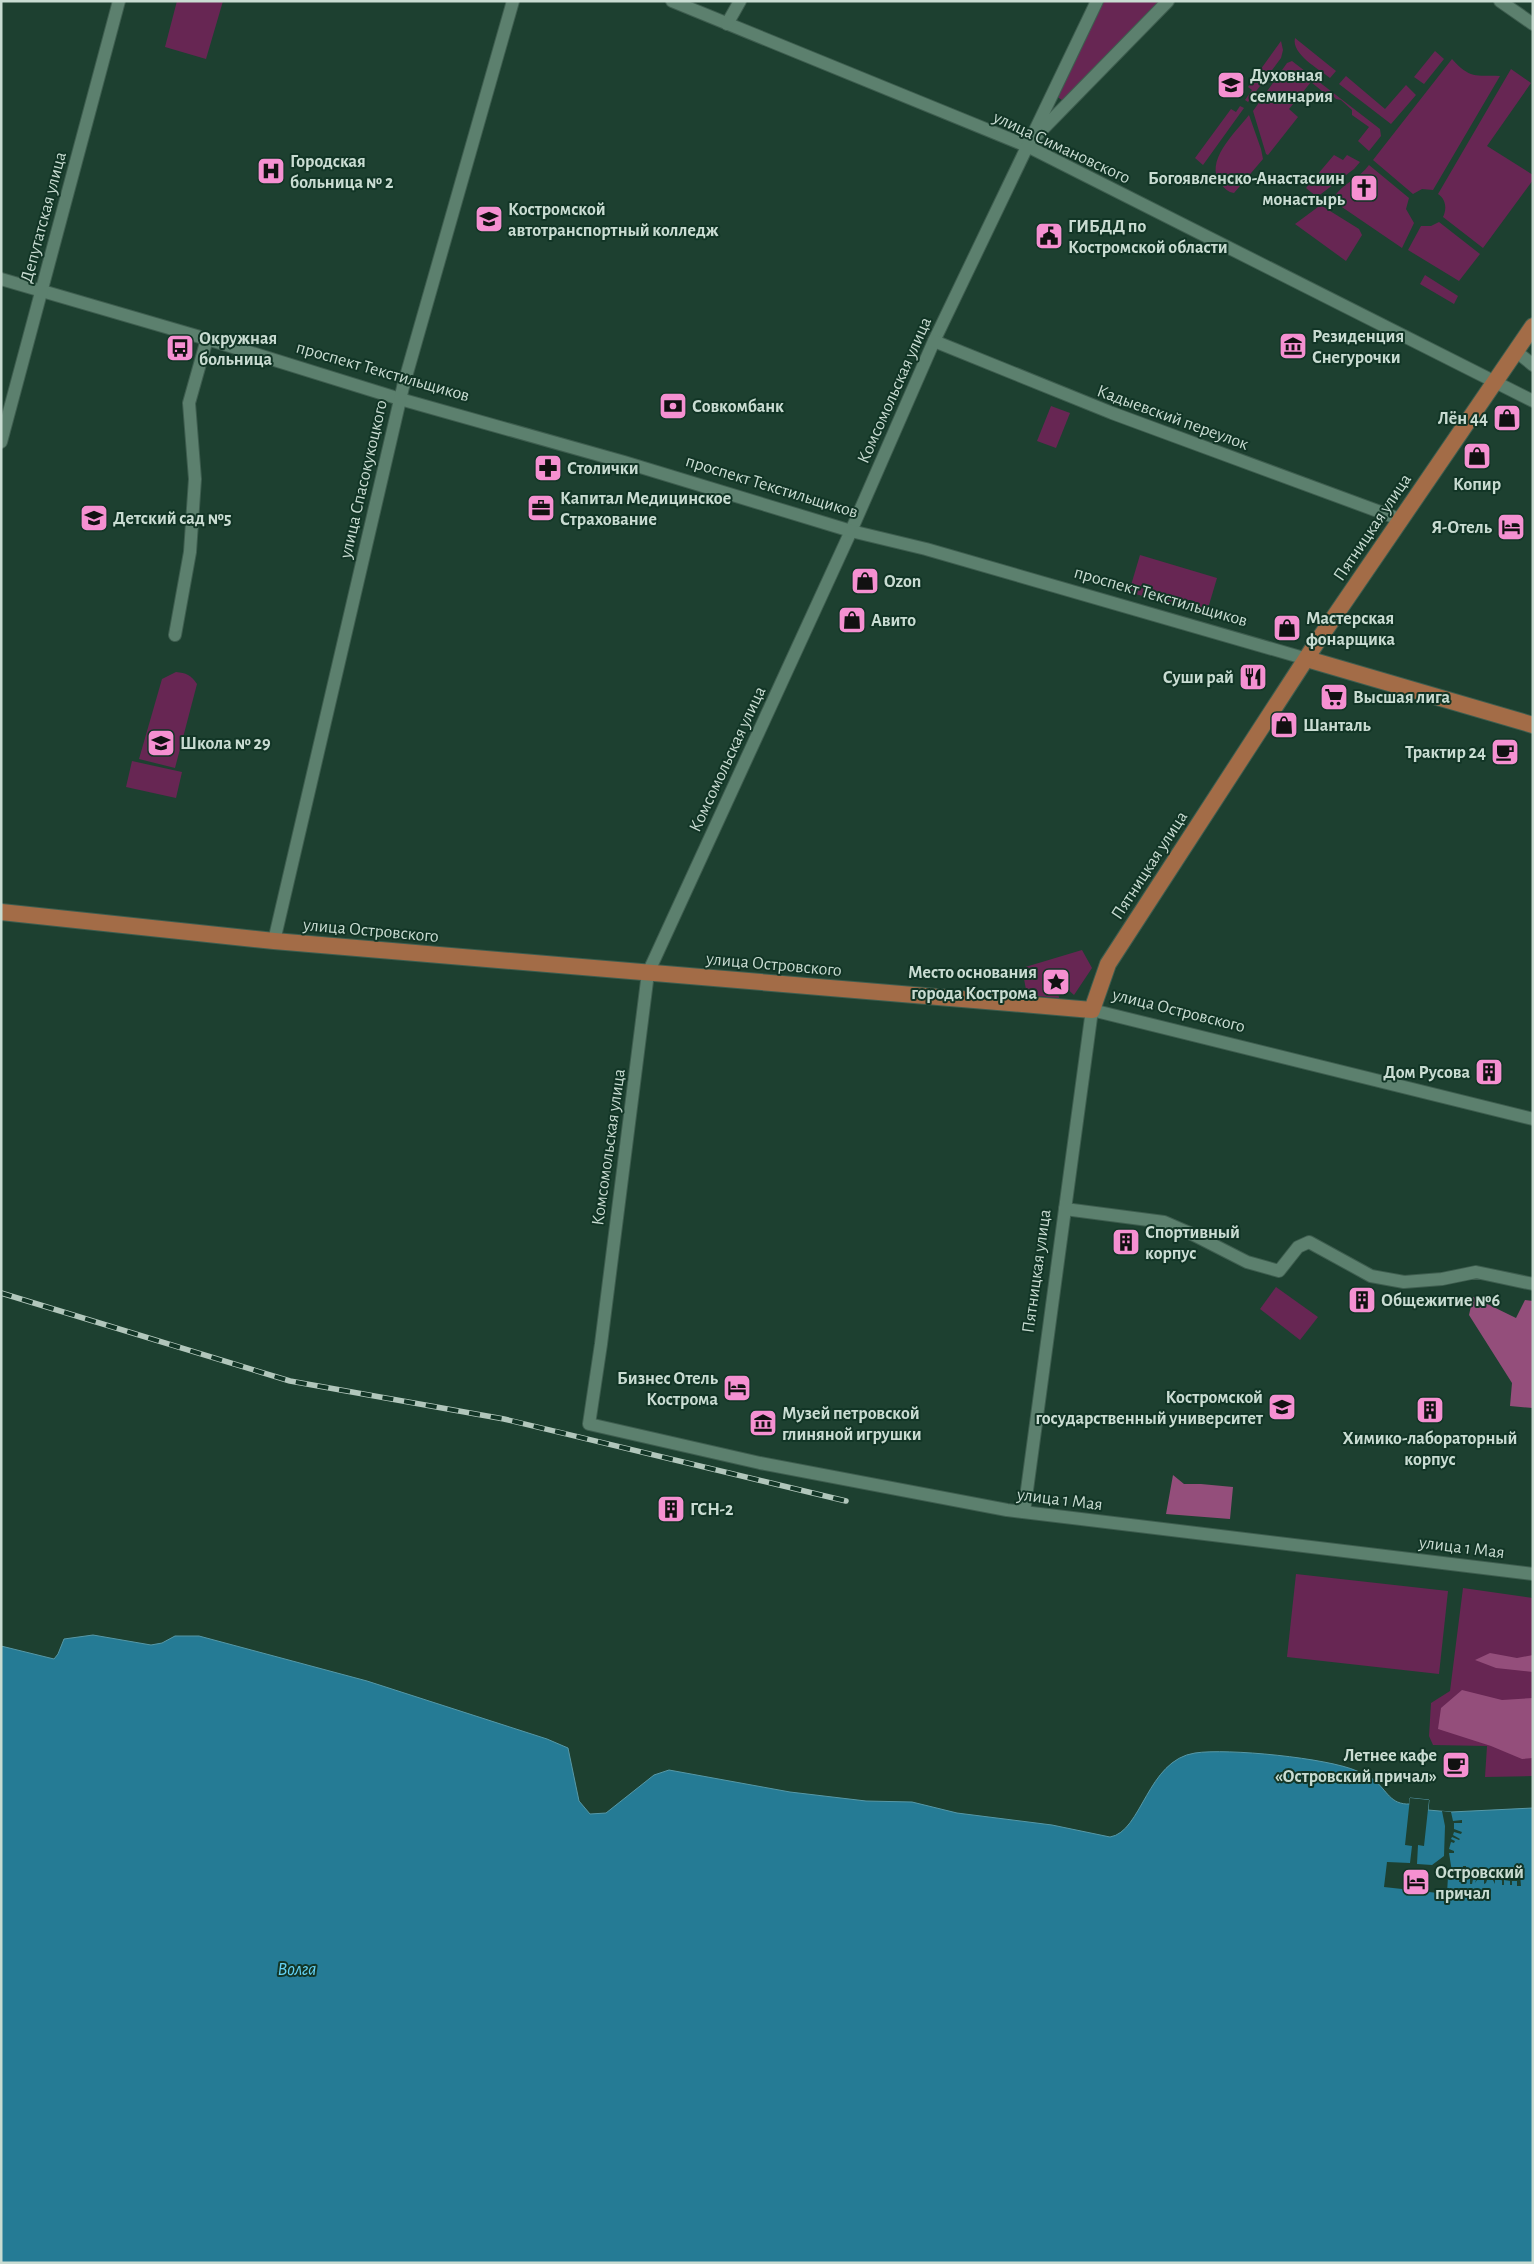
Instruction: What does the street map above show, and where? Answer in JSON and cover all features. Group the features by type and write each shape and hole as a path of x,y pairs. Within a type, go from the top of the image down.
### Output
{"main road":[{"name":"Пятницкая улица","path":"1092,1010 1108,964 1307,659 1533,326"},
{"name":"проспект Текстильщиков","path":"1307,659 1533,725"},
{"name":"улица Островского","path":"1,912 274,941 1092,1010"}],"street":[{"name":"Депутатская улица","path":"1,442 119,1"},
{"name":"улица Спасокукоцкого","path":"274,941 400,399 513,1"},
{"name":"улица Симановского","path":"672,1 1027,146 1533,401"},
{"path":"727,24 740,1"},
{"name":"Комсомольская улица","path":"589,1424 648,974 851,531 934,341 1097,1"},
{"name":"Комсомольская улица","path":"1027,146 1168,1"},
{"path":"1500,1 1533,24"},
{"name":"проспект Текстильщиков","path":"1,279 207,339 400,399 555,442 851,531 926,549 1307,659"},
{"path":"175,636 190,552 194,488 189,403 207,339"},
{"name":"Кадыевский переулок","path":"934,341 1112,413 1402,520"},
{"path":"1517,352 1533,365"},
{"name":"улица Островского","path":"1092,1010 1533,1119"},
{"name":"Пятницкая улица","path":"1024,1512 1092,1010"},
{"path":"1065,1209 1164,1222 1194,1234 1247,1262 1279,1271 1298,1246 1308,1242 1371,1276 1404,1282 1476,1272 1533,1284"},
{"name":"улица 1 Мая","path":"589,1424 760,1463 1024,1512 1533,1574"}],"shaded area":[{"path":"177,1 223,1 206,59 165,47"},
{"path":"1102,1 1161,1 1065,102 1056,96"},
{"path":"1295,38 1336,71 1330,78 1301,55 1297,50"},
{"path":"1281,41 1283,50 1281,58 1248,102 1245,100 1252,90 1248,87"},
{"path":"1435,51 1444,59 1424,84 1414,77"},
{"path":"1452,59 1473,75 1500,76 1433,190 1422,189 1413,194 1373,160"},
{"path":"1292,61 1380,129 1381,136 1369,151 1358,141 1369,127 1352,115 1352,110 1341,100 1336,99 1332,95 1328,96 1311,82 1289,109 1298,117 1268,155 1266,154 1253,111 1287,63"},
{"path":"1511,69 1531,83 1487,146 1533,175 1533,180 1483,248 1443,217 1445,204 1438,194"},
{"path":"1346,76 1385,109 1406,85 1416,95 1391,124 1339,84"},
{"path":"1240,106 1244,108 1203,165 1195,158 1231,109 1236,112"},
{"path":"1249,115 1263,159 1234,193 1227,190 1221,184 1216,175 1216,166 1223,148"},
{"path":"1334,155 1343,160 1347,155 1360,162 1354,169 1317,197 1306,188"},
{"path":"1369,165 1409,198 1406,209 1414,223 1402,248 1336,203 1334,197 1337,192 1361,174"},
{"path":"1322,206 1359,229 1362,235 1346,261 1295,224"},
{"path":"1439,222 1480,254 1459,281 1408,250 1421,226 1431,226"},
{"path":"1425,275 1458,296 1454,304 1420,284"},
{"path":"1051,406 1070,413 1056,448 1037,441"},
{"path":"1140,555 1217,578 1206,615 1129,592"},
{"path":"176,672 188,675 197,684 175,768 139,759 162,679"},
{"path":"132,761 182,772 176,798 126,787"},
{"path":"1082,950 1092,968 1074,995 1065,987 1066,981 1064,977 1061,974 1055,973 1048,977 1048,985 1054,991 1058,991 1059,998 1027,995 1022,968"},
{"path":"1276,1287 1318,1317 1300,1340 1260,1309"},
{"path":"1473,1297 1516,1318 1525,1300 1533,1301 1533,1408 1510,1406 1512,1383 1469,1315"},
{"path":"1173,1475 1184,1484 1233,1487 1230,1519 1166,1514"},
{"path":"1296,1574 1448,1591 1439,1674 1287,1657"},
{"path":"1463,1588 1533,1598 1533,1776 1485,1777 1487,1746 1433,1745 1429,1736 1431,1703 1450,1691"},
{"path":"1490,1653 1517,1658 1533,1655 1533,1672 1496,1668 1475,1660"},
{"path":"1462,1690 1502,1700 1533,1698 1533,1758 1522,1759 1491,1746 1438,1729 1441,1708"}],"water":[{"name":"Волга","path":"93,1635 151,1645 162,1643 175,1636 199,1636 367,1681 547,1739 568,1748 579,1801 590,1814 606,1813 654,1775 669,1770 790,1792 866,1801 912,1802 957,1813 1052,1825 1110,1837 1121,1832 1130,1823 1155,1781 1166,1768 1179,1758 1195,1753 1210,1752 1277,1755 1343,1766 1370,1777 1389,1796 1403,1804 1410,1804 1410,1798 1429,1800 1428,1810 1451,1812 1533,1808 1533,2263 1,2263 1,1646 54,1659 64,1639"}],"pier":[{"path":"1410,1798 1429,1800 1424,1846 1418,1845 1417,1864 1432,1865 1444,1856 1445,1826 1442,1811 1451,1812 1453,1821 1462,1820 1462,1823 1454,1823 1454,1829 1462,1832 1461,1834 1454,1832 1453,1835 1460,1839 1452,1837 1451,1839 1455,1841 1454,1843 1451,1842 1449,1849 1454,1851 1454,1853 1449,1853 1452,1872 1458,1873 1457,1867 1460,1867 1460,1872 1462,1873 1463,1866 1466,1866 1466,1873 1472,1870 1472,1873 1475,1874 1475,1870 1479,1871 1480,1874 1482,1871 1487,1871 1487,1875 1491,1875 1491,1871 1497,1872 1497,1875 1501,1876 1501,1872 1504,1872 1505,1876 1512,1873 1512,1877 1517,1877 1517,1874 1520,1874 1521,1886 1517,1886 1517,1881 1512,1881 1512,1885 1510,1885 1510,1881 1504,1880 1504,1885 1502,1885 1502,1880 1495,1880 1495,1884 1493,1880 1487,1880 1484,1884 1484,1880 1477,1880 1475,1883 1476,1880 1473,1879 1472,1884 1470,1884 1470,1879 1466,1878 1464,1882 1464,1877 1461,1877 1461,1882 1459,1882 1459,1876 1448,1876 1447,1894 1384,1887 1387,1862 1410,1863 1412,1846 1405,1845"}],"railway":[{"path":"1,1293 290,1381 504,1419 846,1501"}],"place":[{"name":"Духовная семинария","path":"1231,85"},
{"name":"Городская больница № 2","path":"271,171"},
{"name":"Богоявленско-Анастасиин монастырь","path":"1364,188"},
{"name":"Костромской автотранспортный колледж","path":"489,219"},
{"name":"ГИБДД по Костромской области","path":"1049,236"},
{"name":"Резиденция Снегурочки","path":"1293,346"},
{"name":"Окружная больница","path":"180,348"},
{"name":"Совкомбанк","path":"673,406"},
{"name":"Лён 44","path":"1507,418"},
{"name":"Копир","path":"1477,456"},
{"name":"Столички","path":"548,468"},
{"name":"Капитал Медицинское Страхование","path":"541,508"},
{"name":"Детский сад №5","path":"94,518"},
{"name":"Я-Отель","path":"1511,527"},
{"name":"Ozon","path":"865,581"},
{"name":"Авито","path":"852,620"},
{"name":"Мастерская фонарщика","path":"1287,628"},
{"name":"Суши рай","path":"1253,677"},
{"name":"Высшая лига","path":"1334,697"},
{"name":"Шанталь","path":"1284,725"},
{"name":"Школа № 29","path":"161,743"},
{"name":"Трактир 24","path":"1505,752"},
{"name":"Место основания города Кострома","path":"1056,982"},
{"name":"Дом Русова","path":"1489,1072"},
{"name":"Спортивный корпус","path":"1126,1242"},
{"name":"Общежитие №6","path":"1362,1300"},
{"name":"Бизнес Отель Кострома","path":"737,1388"},
{"name":"Костромской государственный университет","path":"1282,1407"},
{"name":"Химико-лабораторный корпус","path":"1430,1410"},
{"name":"Музей петровской глиняной игрушки","path":"763,1423"},
{"name":"ГСН-2","path":"671,1509"},
{"name":"Летнее кафе «Островский причал»","path":"1456,1765"},
{"name":"Островский причал","path":"1416,1882"}]}
